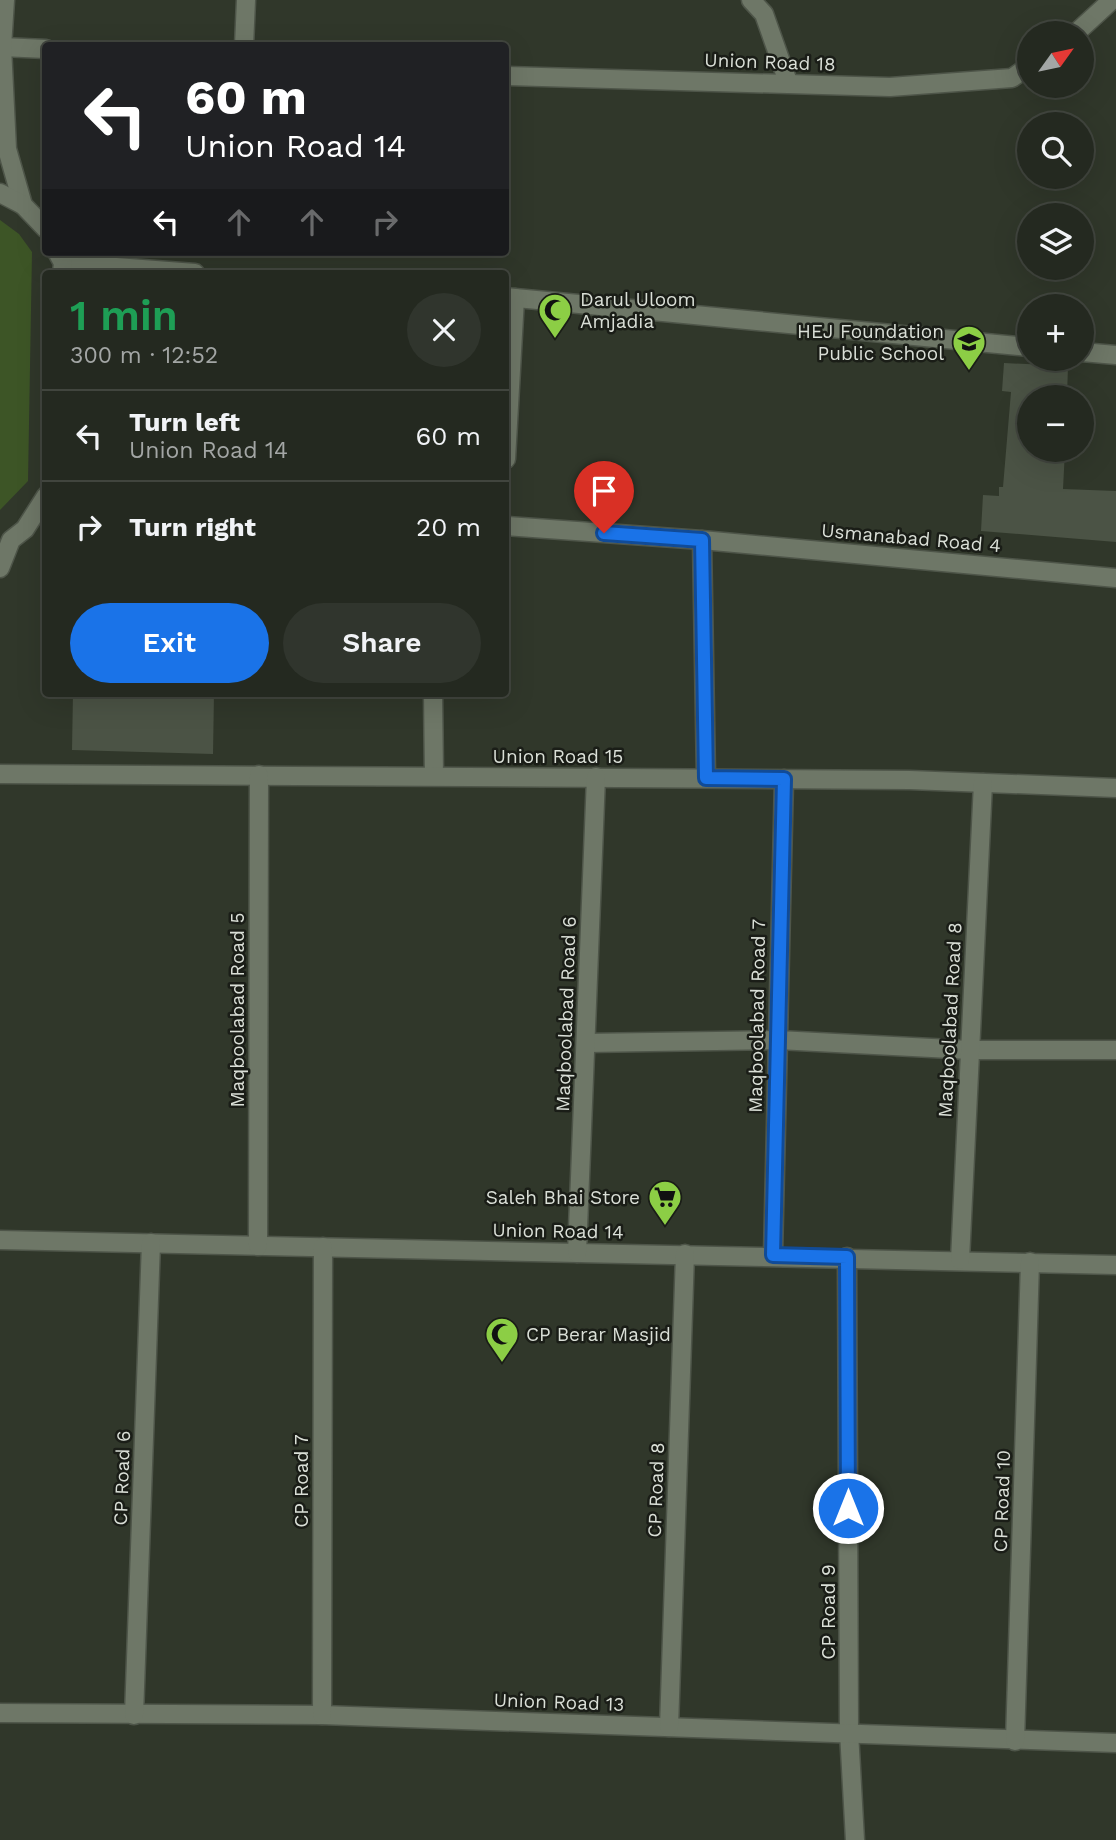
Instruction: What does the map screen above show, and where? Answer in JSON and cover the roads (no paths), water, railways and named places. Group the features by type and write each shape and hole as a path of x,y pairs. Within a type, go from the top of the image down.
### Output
{"street":[{"path":"5,0 2,47 6,149 23,205"},
{"path":"244,42 246,0"},
{"path":"751,0 765,14 788,82"},
{"path":"1089,21 1112,0"},
{"path":"2,47 42,50"},
{"name":"Union Road 18","path":"509,76 890,87 1012,78 1017,74"},
{"path":"0,193 23,205 42,225"},
{"path":"61,263 155,270"},
{"path":"509,363 511,298 1017,345"},
{"path":"1094,353 1116,355"},
{"path":"0,568 5,542 25,529 42,502"},
{"name":"Usmanabad Road 4","path":"509,526 702,540 1116,578"},
{"path":"702,540 706,778"},
{"path":"433,697 434,776"},
{"name":"Union Road 15","path":"0,774 706,778 1116,788"},
{"name":"Maqboolabad Road 5","path":"258,775 258,1246"},
{"name":"Maqboolabad Road 6","path":"578,1253 596,777"},
{"name":"Maqboolabad Road 7","path":"773,1255 784,779"},
{"name":"Maqboolabad Road 8","path":"960,1260 983,783"},
{"path":"586,1042 778,1040 970,1050 1116,1050"},
{"name":"Union Road 14","path":"0,1240 773,1255 1116,1265"},
{"name":"CP Road 6","path":"134,1715 151,1243"},
{"name":"CP Road 7","path":"322,1716 323,1247"},
{"name":"CP Road 8","path":"669,1727 685,1254"},
{"name":"CP Road 9","path":"847,1257 849,1732 855,1840"},
{"name":"CP Road 10","path":"1016,1741 1030,1262"},
{"name":"Union Road 13","path":"0,1713 322,1716 1116,1743"}],"place":[{"name":"Darul Uloom Amjadia","path":"555,340"},
{"name":"HEJ Foundation Public School","path":"969,372"},
{"name":"Saleh Bhai Store","path":"665,1227"},
{"name":"CP Berar Masjid","path":"502,1364"}]}
